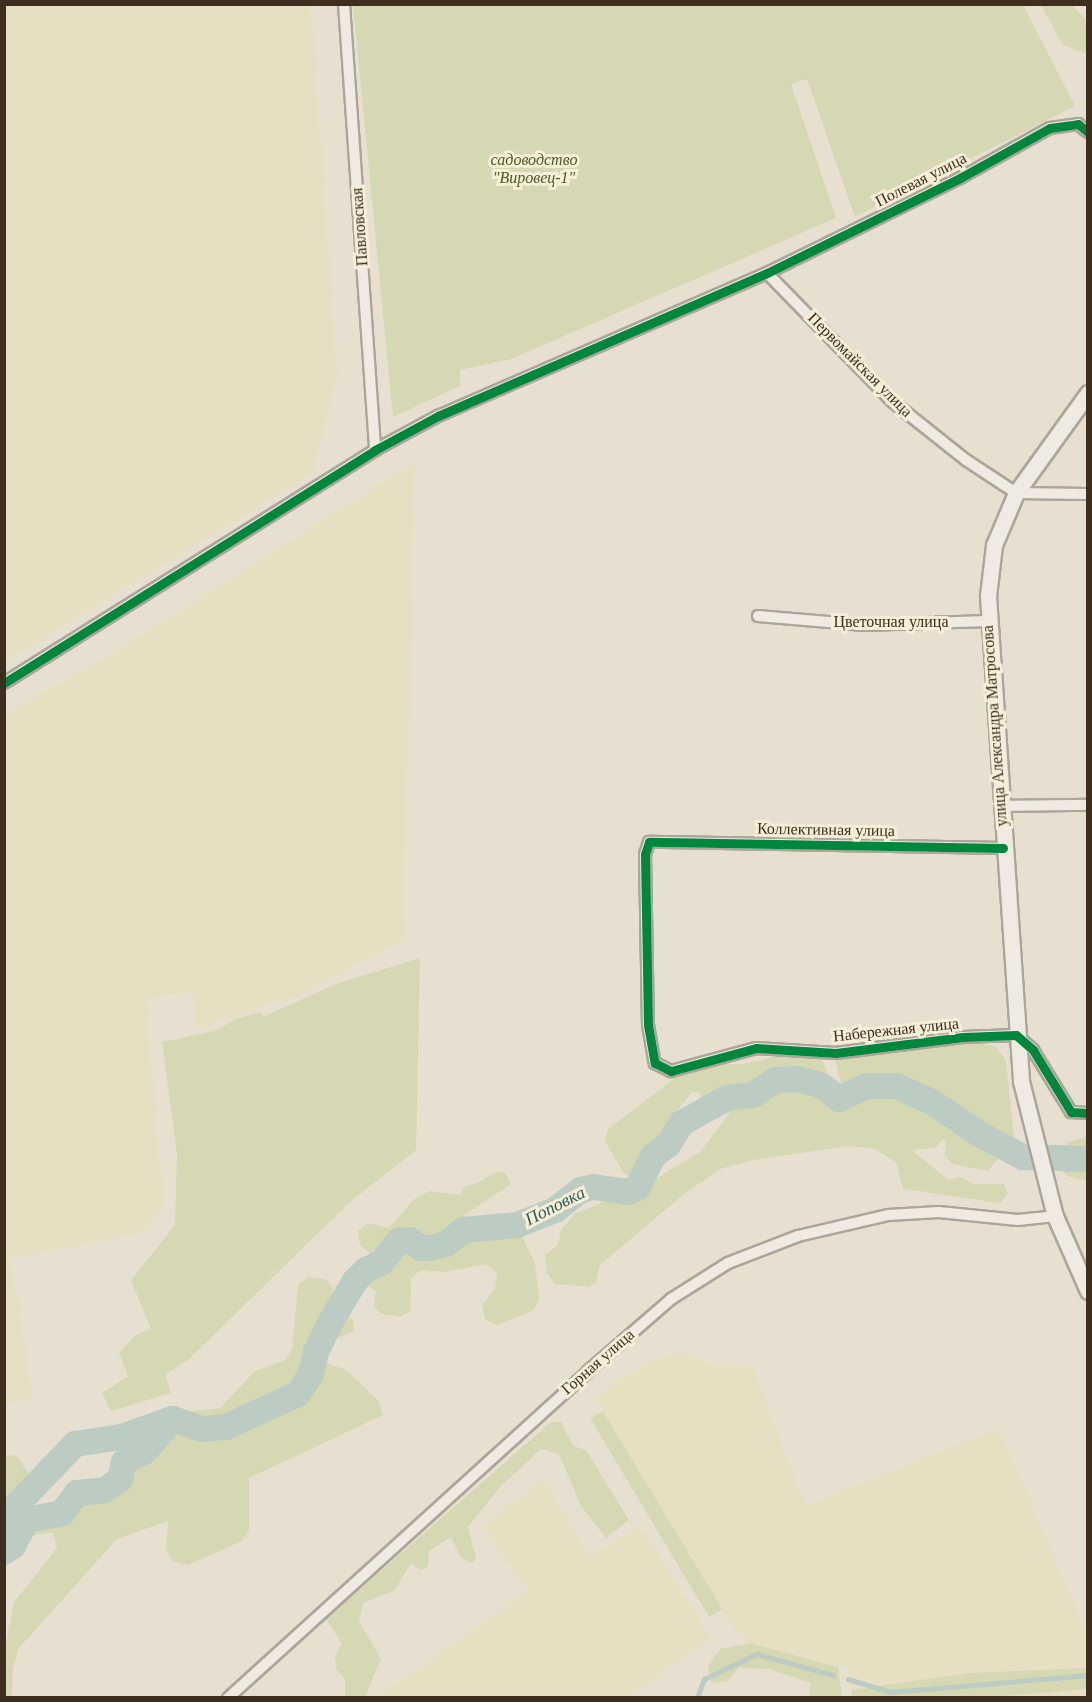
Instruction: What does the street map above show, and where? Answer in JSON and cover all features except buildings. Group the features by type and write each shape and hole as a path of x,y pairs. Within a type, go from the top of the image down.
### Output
{"main road":[{"name":"улица Александра Матросова","path":"1088,393 1016,493 994,545 988,621 1016,1035 1025,1104 1055,1216 1088,1291"}],"street":[{"name":"Павловская","path":"344,4 375,450"},
{"name":"Полевая улица","path":"4,682 375,450 465,404 767,273 960,178 1050,128 1078,124 1088,132"},
{"name":"Первомайская улица","path":"767,273 893,402 966,460 1016,493"},
{"path":"1016,493 1088,494"},
{"name":"Цветочная улица","path":"758,616 864,625 988,621"},
{"path":"1000,806 1088,805"},
{"name":"Коллективная улица","path":"671,1071 655,1063 648,1025 645,854 649,842 1003,848"},
{"path":"1016,1035 1034,1050 1071,1112 1088,1113"},
{"name":"Набережная улица","path":"671,1071 756,1048 836,1053 963,1037 1016,1035"},
{"name":"Горная улица","path":"228,1698 588,1371 671,1299 728,1263 798,1236 888,1215 939,1212 1018,1220 1055,1216"}],"shaded area":[{"path":"5,4 311,5 337,375 312,474 5,661"},
{"path":"415,462 403,941 296,996 195,1029 192,991 146,999 163,1205 142,1233 11,1259 33,1396 5,1406 5,715 115,652"},
{"path":"686,1352 713,1366 752,1366 805,1506 999,1428 1083,1625 1087,1636 1087,1668 969,1673 851,1690 847,1668 750,1643 735,1632 595,1396 656,1359"},
{"path":"543,1479 590,1557 640,1525 711,1638 629,1697 378,1697 528,1591 482,1527"},
{"path":"1060,1689 1087,1689 1087,1697 979,1698"}],"green space":[{"name":"садоводство \"Вировец-1\"","path":"353,5 1023,5 1075,106 855,217 807,79 791,84 836,218 511,359 460,370 460,386 393,417"},
{"path":"1041,5 1072,5 1087,21 1087,54 1063,45"},
{"path":"420,958 416,1150 350,1202 188,1360 165,1374 171,1393 111,1411 102,1393 128,1376 119,1353 137,1334 151,1329 131,1280 175,1225 177,1154 162,1042 215,1031 236,1019 260,1012 263,1017 336,984"},
{"path":"955,1040 995,1046 1006,1061 1015,1147 1008,1157 999,1157 988,1171 952,1164 945,1156 946,1141 943,1139 935,1148 912,1150 948,1180 960,1177 973,1184 1004,1184 1008,1194 1000,1203 903,1189 896,1162 875,1149 849,1146 753,1160 720,1169 684,1194 600,1265 596,1282 589,1287 555,1284 547,1273 545,1255 558,1245 561,1230 575,1214 652,1181 700,1152 729,1114 730,1102 724,1097 704,1102 699,1092 692,1092 671,1118 668,1134 637,1176 624,1174 605,1141 608,1129 675,1078 716,1064 742,1064 783,1055 821,1059 827,1070 817,1086 820,1093 841,1100 874,1091 878,1085 873,1078 862,1078 849,1087 842,1087 835,1060"},
{"path":"1087,1137 1087,1181 1067,1176 1059,1168 1067,1142"},
{"path":"496,1172 506,1173 511,1184 464,1215 464,1224 494,1217 521,1234 535,1263 539,1299 533,1311 496,1325 485,1319 482,1305 495,1288 497,1274 486,1264 444,1272 421,1270 411,1278 410,1311 400,1317 381,1314 374,1307 376,1292 367,1285 367,1276 375,1267 374,1257 360,1245 358,1231 368,1223 389,1228 413,1200 429,1191 460,1195 464,1186 478,1183"},
{"path":"309,1277 327,1280 335,1292 335,1308 353,1320 354,1331 318,1347 318,1361 345,1369 378,1400 383,1415 249,1478 249,1530 242,1541 188,1565 173,1561 166,1549 168,1521 117,1539 19,1648 13,1668 12,1697 5,1697 5,1649 14,1602 57,1548 53,1532 23,1537 18,1531 21,1520 87,1503 115,1487 184,1412 220,1408 255,1371 285,1360 292,1349 298,1285"},
{"path":"603,1411 722,1609 709,1617 590,1418"},
{"path":"551,1422 561,1422 573,1446 586,1450 629,1520 606,1538 581,1506 559,1454 541,1449 499,1488 468,1527 476,1558 472,1563 461,1558 451,1537 429,1551 428,1566 421,1570 411,1563 394,1591 363,1603 359,1621 381,1659 365,1697 345,1697 345,1680 336,1669 335,1657 342,1644 326,1619"},
{"path":"16,1455 35,1483 5,1517 5,1456"},
{"path":"750,1643 838,1667 842,1697 809,1697 811,1683 769,1669 738,1668 728,1681 712,1683 708,1667 720,1649"},
{"path":"1087,1668 1087,1689 979,1698 852,1697 851,1690 969,1673"}],"waterway":[{"name":"Поповка","path":"4,1552 13,1546 27,1520 62,1513 77,1493 105,1490 120,1479 124,1462 144,1452 173,1419 202,1429 226,1427 298,1394 311,1374 316,1352 330,1323 355,1281 366,1270 381,1263 399,1241 410,1240 421,1248 430,1248 446,1244 464,1230 517,1225 555,1210 581,1190 593,1187 628,1192 637,1188 653,1156 668,1145 682,1123 727,1098 753,1095 775,1080 798,1079 821,1085 839,1099 867,1086 896,1086 932,1102 979,1134 1023,1157 1088,1159"},
{"path":"4,1518 75,1444 122,1437 172,1419"},
{"path":"697,1698 704,1679 757,1654 833,1675"},
{"path":"848,1679 891,1692 1088,1675"}],"cycle path":[{"path":"4,683 375,450 438,416 767,273 960,178 1050,128 1078,124 1088,132"},
{"path":"1003,848 649,842 645,854 648,1025 655,1063 671,1071 756,1048 836,1053 963,1037 1016,1035 1033,1050 1071,1112 1088,1113"}]}
